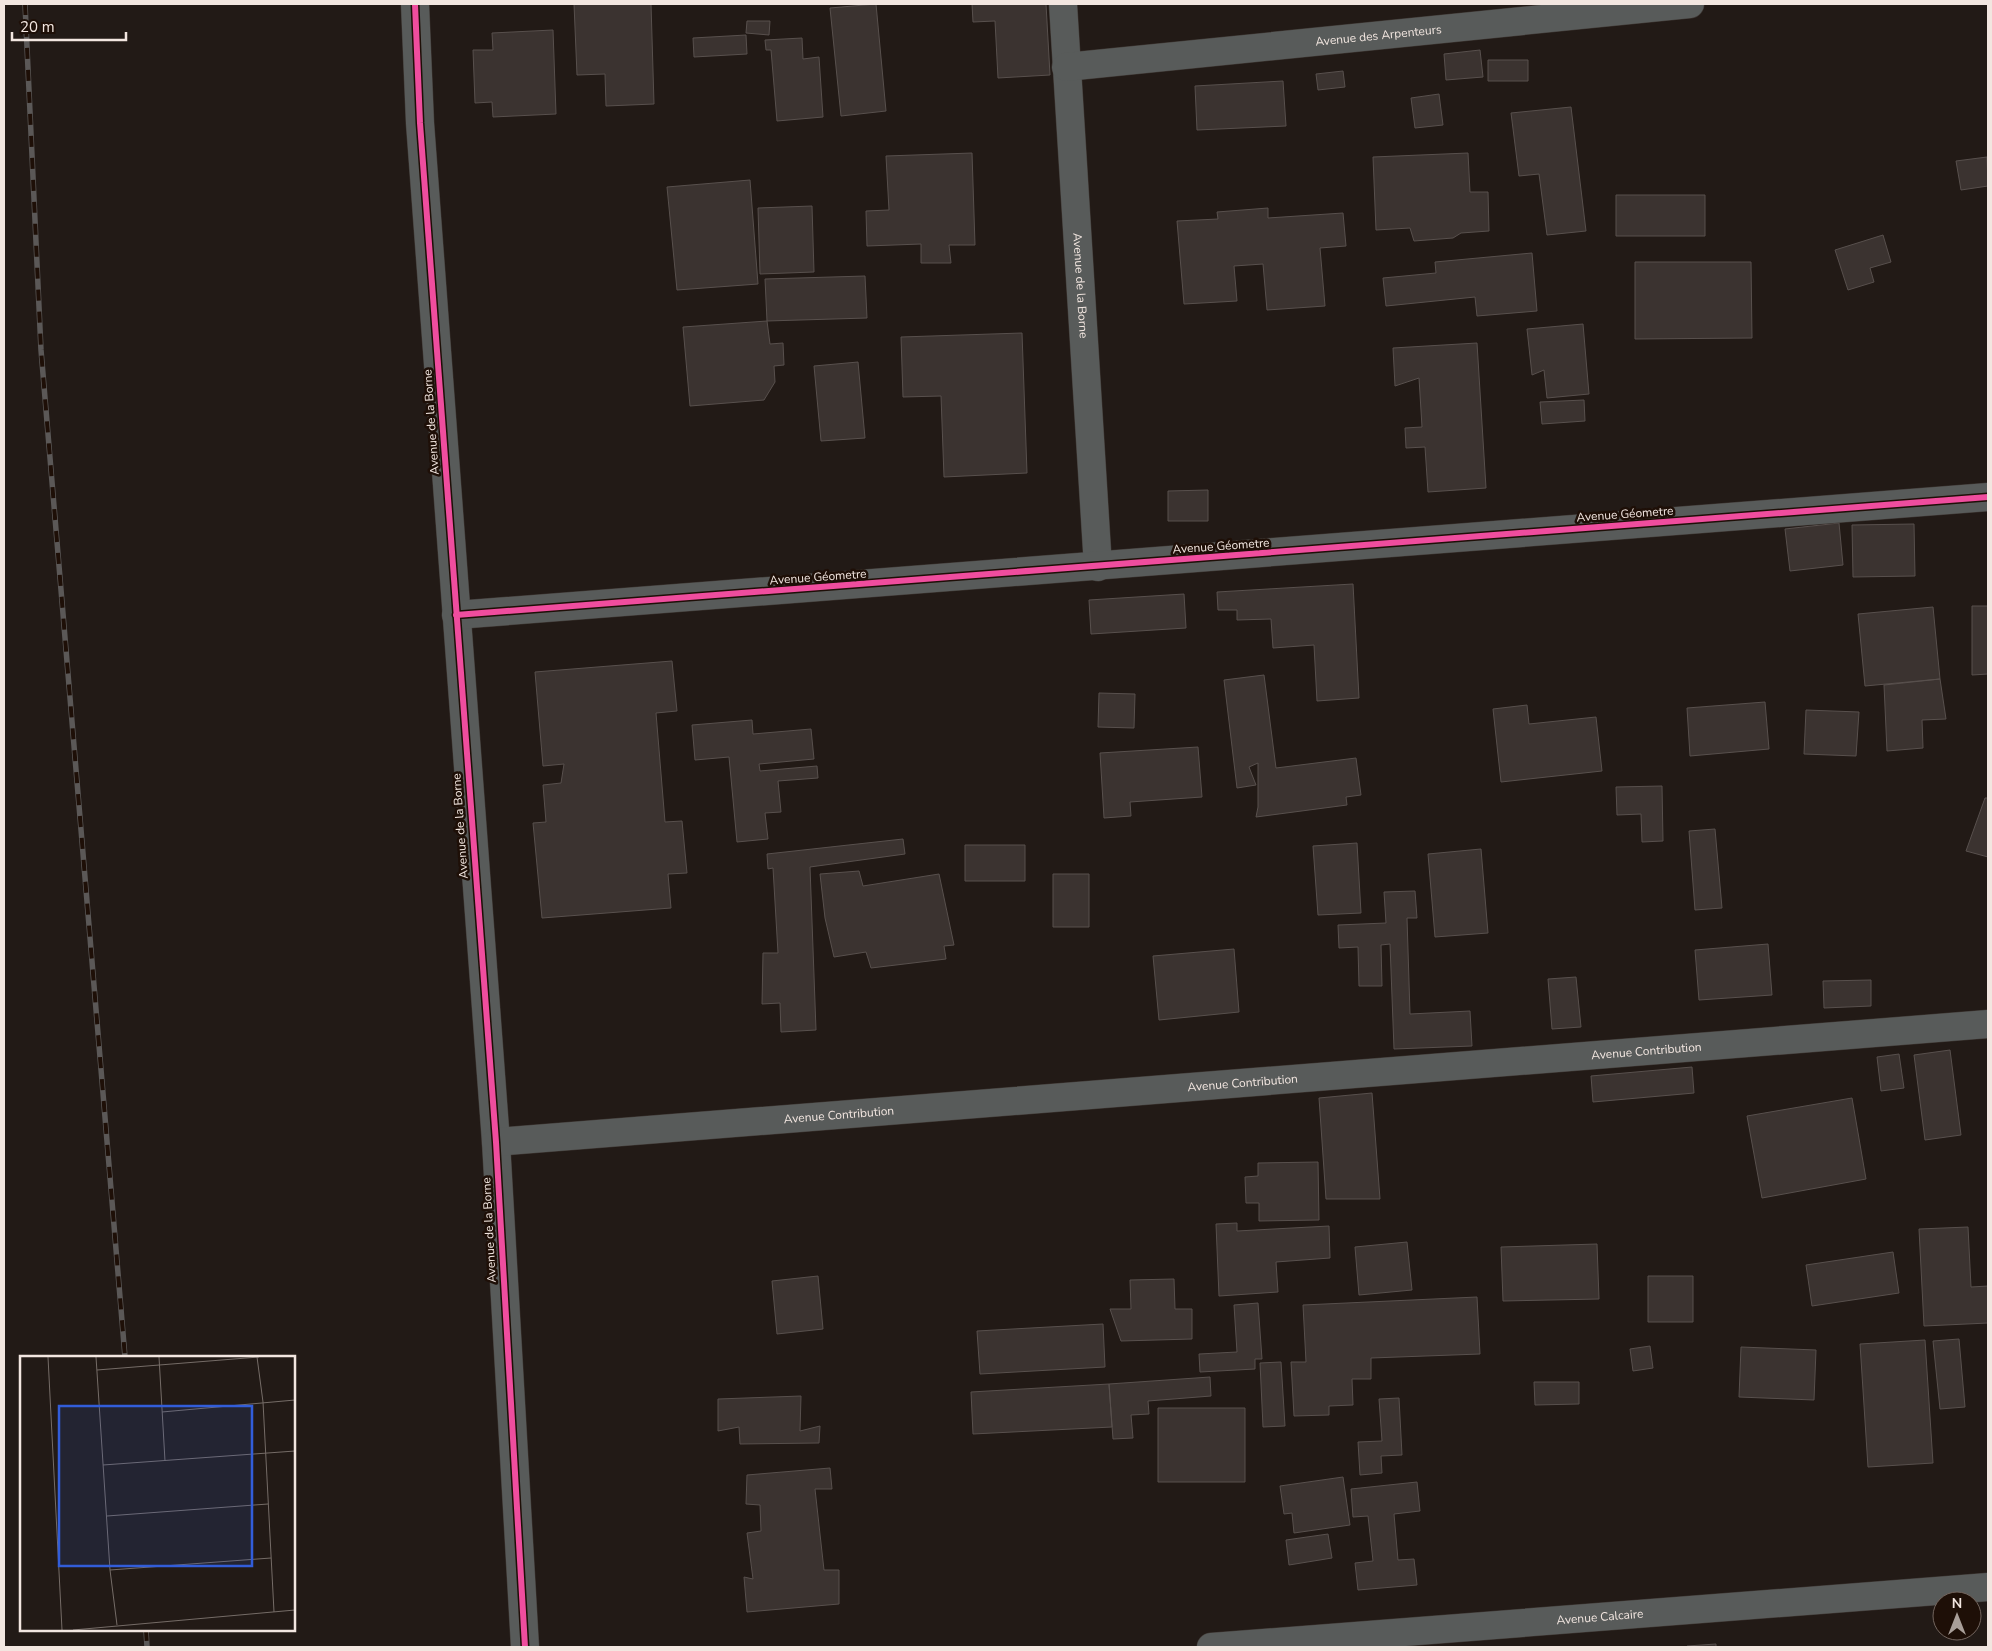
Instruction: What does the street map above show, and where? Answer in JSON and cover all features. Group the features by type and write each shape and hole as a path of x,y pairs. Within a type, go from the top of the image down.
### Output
{"street":[{"name":"Avenue de la Borne","path":"415,4 420,123 496,1142 525,1647"},
{"name":"Avenue de la Borne","path":"1063,4 1098,567"},
{"name":"Avenue des Arpenteurs","path":"1066,67 1690,4"},
{"name":"Avenue Géometre","path":"456,616 1988,497"},
{"name":"Avenue Contribution","path":"496,1142 1988,1024"},
{"name":"Avenue Calcaire","path":"1212,1647 1988,1587"}],"building":[{"path":"574,4 651,4 654,104 606,106 605,74 577,75"},
{"path":"876,4 886,111 841,116 830,8"},
{"path":"972,4 1046,4 1050,75 998,78 995,21 973,22"},
{"path":"747,21 770,21 769,35 746,33"},
{"path":"553,30 556,114 493,117 492,102 475,103 473,50 493,50 492,33"},
{"path":"746,35 747,54 694,57 693,38"},
{"path":"802,38 803,59 819,57 823,117 777,121 771,50 766,50 765,40"},
{"path":"1480,50 1483,77 1446,80 1444,54"},
{"path":"1488,60 1528,60 1528,81 1488,81"},
{"path":"1343,71 1345,87 1318,90 1316,74"},
{"path":"1283,81 1286,126 1197,130 1195,86"},
{"path":"1439,94 1443,125 1415,128 1411,98"},
{"path":"1571,107 1586,231 1547,235 1539,174 1519,176 1511,113"},
{"path":"972,153 975,245 949,245 951,263 921,263 921,244 867,246 866,211 889,210 886,156"},
{"path":"1468,153 1470,192 1488,192 1489,231 1461,233 1453,238 1414,241 1410,228 1376,230 1373,157"},
{"path":"1987,157 1988,186 1961,190 1956,161"},
{"path":"750,180 758,284 677,290 667,187"},
{"path":"1616,195 1705,195 1705,236 1616,236"},
{"path":"812,206 814,272 760,274 758,208"},
{"path":"1268,208 1268,218 1343,213 1346,246 1320,248 1325,306 1267,310 1263,264 1234,266 1237,301 1184,304 1177,221 1218,219 1217,212"},
{"path":"1883,235 1891,262 1870,268 1874,282 1848,290 1835,250"},
{"path":"1532,253 1537,311 1477,316 1475,297 1386,306 1383,278 1436,273 1435,262"},
{"path":"1635,262 1751,262 1752,338 1635,339"},
{"path":"865,276 867,318 767,321 765,279"},
{"path":"767,321 770,344 783,343 784,365 774,366 775,382 764,400 690,406 683,327"},
{"path":"1583,324 1589,394 1547,398 1544,370 1532,375 1527,329"},
{"path":"1022,333 1027,473 944,477 941,396 903,397 901,337"},
{"path":"1477,343 1486,488 1428,492 1425,447 1406,448 1405,428 1422,427 1419,378 1395,386 1393,348"},
{"path":"858,362 865,438 821,441 814,366"},
{"path":"1584,400 1585,421 1542,424 1540,402"},
{"path":"1208,490 1208,521 1168,521 1168,491"},
{"path":"1839,523 1843,565 1790,571 1785,529"},
{"path":"1914,524 1915,576 1853,577 1852,525"},
{"path":"1353,584 1359,698 1317,701 1314,645 1273,648 1271,619 1237,620 1237,610 1218,610 1217,592"},
{"path":"1184,594 1186,628 1091,634 1089,600"},
{"path":"1972,606 1988,606 1988,674 1972,675"},
{"path":"1933,607 1940,679 1865,686 1858,614"},
{"path":"672,661 677,711 656,713 665,822 682,821 687,873 668,874 671,908 542,918 533,823 546,822 543,785 561,783 564,764 543,766 535,672"},
{"path":"1264,675 1276,768 1356,758 1361,795 1346,797 1347,805 1256,817 1258,807 1258,763 1249,767 1256,785 1237,788 1224,680"},
{"path":"1940,679 1946,719 1922,720 1923,748 1887,751 1884,685"},
{"path":"1099,693 1135,694 1134,728 1098,727"},
{"path":"1765,702 1769,749 1690,756 1687,708"},
{"path":"1527,705 1529,724 1596,717 1602,771 1501,782 1493,709"},
{"path":"1806,710 1859,712 1856,756 1804,754"},
{"path":"752,720 753,734 811,729 814,759 759,764 760,771 817,766 818,778 778,781 781,812 765,813 768,839 737,842 729,757 695,760 692,725"},
{"path":"1198,747 1202,797 1130,802 1131,816 1104,818 1100,753"},
{"path":"1662,786 1663,841 1642,842 1641,814 1617,815 1616,787"},
{"path":"1985,798 1988,798 1988,857 1966,851"},
{"path":"1715,829 1722,908 1695,910 1689,831"},
{"path":"903,839 905,854 810,867 816,1030 781,1032 780,1003 762,1004 763,953 778,953 773,868 768,869 767,854"},
{"path":"1357,843 1361,913 1318,915 1313,846"},
{"path":"965,845 1025,845 1025,881 965,881"},
{"path":"1481,849 1488,933 1435,937 1428,854"},
{"path":"859,871 863,886 939,874 954,945 944,946 946,959 871,968 866,952 834,957 825,918 820,874"},
{"path":"1053,874 1089,874 1089,927 1053,927"},
{"path":"1415,891 1417,918 1407,918 1410,1014 1470,1011 1472,1046 1394,1049 1390,944 1381,945 1382,986 1359,986 1358,947 1339,948 1338,925 1386,923 1384,892"},
{"path":"1768,944 1772,995 1699,1000 1695,950"},
{"path":"1234,949 1239,1012 1159,1020 1153,956"},
{"path":"1576,977 1581,1027 1552,1029 1548,979"},
{"path":"1871,980 1871,1006 1824,1008 1823,981"},
{"path":"1950,1050 1961,1135 1925,1140 1914,1055"},
{"path":"1899,1054 1904,1088 1881,1091 1877,1057"},
{"path":"1692,1067 1694,1093 1593,1102 1591,1076"},
{"path":"1372,1093 1380,1199 1326,1199 1319,1098"},
{"path":"1852,1098 1866,1179 1762,1198 1747,1116"},
{"path":"1318,1162 1319,1220 1259,1221 1259,1203 1246,1203 1245,1177 1258,1176 1258,1163"},
{"path":"1237,1223 1237,1231 1329,1226 1330,1258 1276,1262 1278,1292 1219,1296 1216,1224"},
{"path":"1968,1227 1971,1287 1988,1286 1988,1323 1924,1326 1919,1229"},
{"path":"1407,1242 1412,1290 1359,1295 1355,1247"},
{"path":"1597,1244 1599,1299 1503,1301 1501,1247"},
{"path":"1893,1252 1899,1293 1812,1306 1806,1265"},
{"path":"818,1276 823,1329 777,1334 772,1281"},
{"path":"1648,1276 1693,1276 1693,1322 1648,1322"},
{"path":"1174,1279 1175,1309 1192,1309 1192,1339 1121,1341 1110,1309 1131,1309 1130,1280"},
{"path":"1477,1297 1480,1354 1371,1358 1371,1379 1352,1379 1353,1405 1329,1406 1329,1415 1294,1416 1291,1362 1306,1362 1303,1305"},
{"path":"1258,1303 1262,1359 1255,1359 1255,1369 1200,1372 1199,1354 1237,1352 1234,1305"},
{"path":"1103,1324 1105,1367 980,1374 977,1331"},
{"path":"1959,1339 1965,1407 1940,1409 1933,1341"},
{"path":"1925,1340 1933,1463 1868,1467 1860,1344"},
{"path":"1650,1346 1653,1368 1633,1371 1630,1349"},
{"path":"1741,1347 1816,1350 1814,1400 1739,1397"},
{"path":"1281,1362 1285,1426 1263,1427 1260,1363"},
{"path":"1210,1377 1211,1396 1148,1401 1149,1414 1131,1415 1133,1438 1113,1439 1109,1384"},
{"path":"1534,1382 1579,1382 1579,1404 1535,1405"},
{"path":"1109,1384 1112,1427 973,1434 971,1392"},
{"path":"801,1396 800,1431 820,1426 819,1443 740,1444 739,1427 718,1431 718,1399"},
{"path":"1399,1398 1402,1455 1381,1456 1382,1473 1360,1475 1358,1442 1382,1441 1379,1399"},
{"path":"1158,1408 1245,1408 1245,1482 1158,1482"},
{"path":"830,1468 832,1489 815,1489 824,1570 839,1570 839,1604 747,1612 744,1577 753,1579 747,1533 761,1531 760,1505 746,1504 747,1475"},
{"path":"1343,1477 1350,1525 1294,1533 1292,1513 1284,1514 1280,1486"},
{"path":"1417,1482 1420,1511 1394,1514 1398,1560 1414,1559 1417,1585 1358,1590 1355,1563 1373,1561 1368,1516 1353,1517 1351,1489"},
{"path":"1328,1534 1332,1558 1289,1565 1286,1540"},
{"path":"1716,1644 1716,1647 1687,1647 1687,1646"}],"railway":[{"path":"25,4 41,350 125,1356"},
{"path":"146,1631 147,1647"}],"cycle path":[{"path":"415,4 420,123 496,1142 525,1647"},
{"path":"456,615 1988,497"}]}
